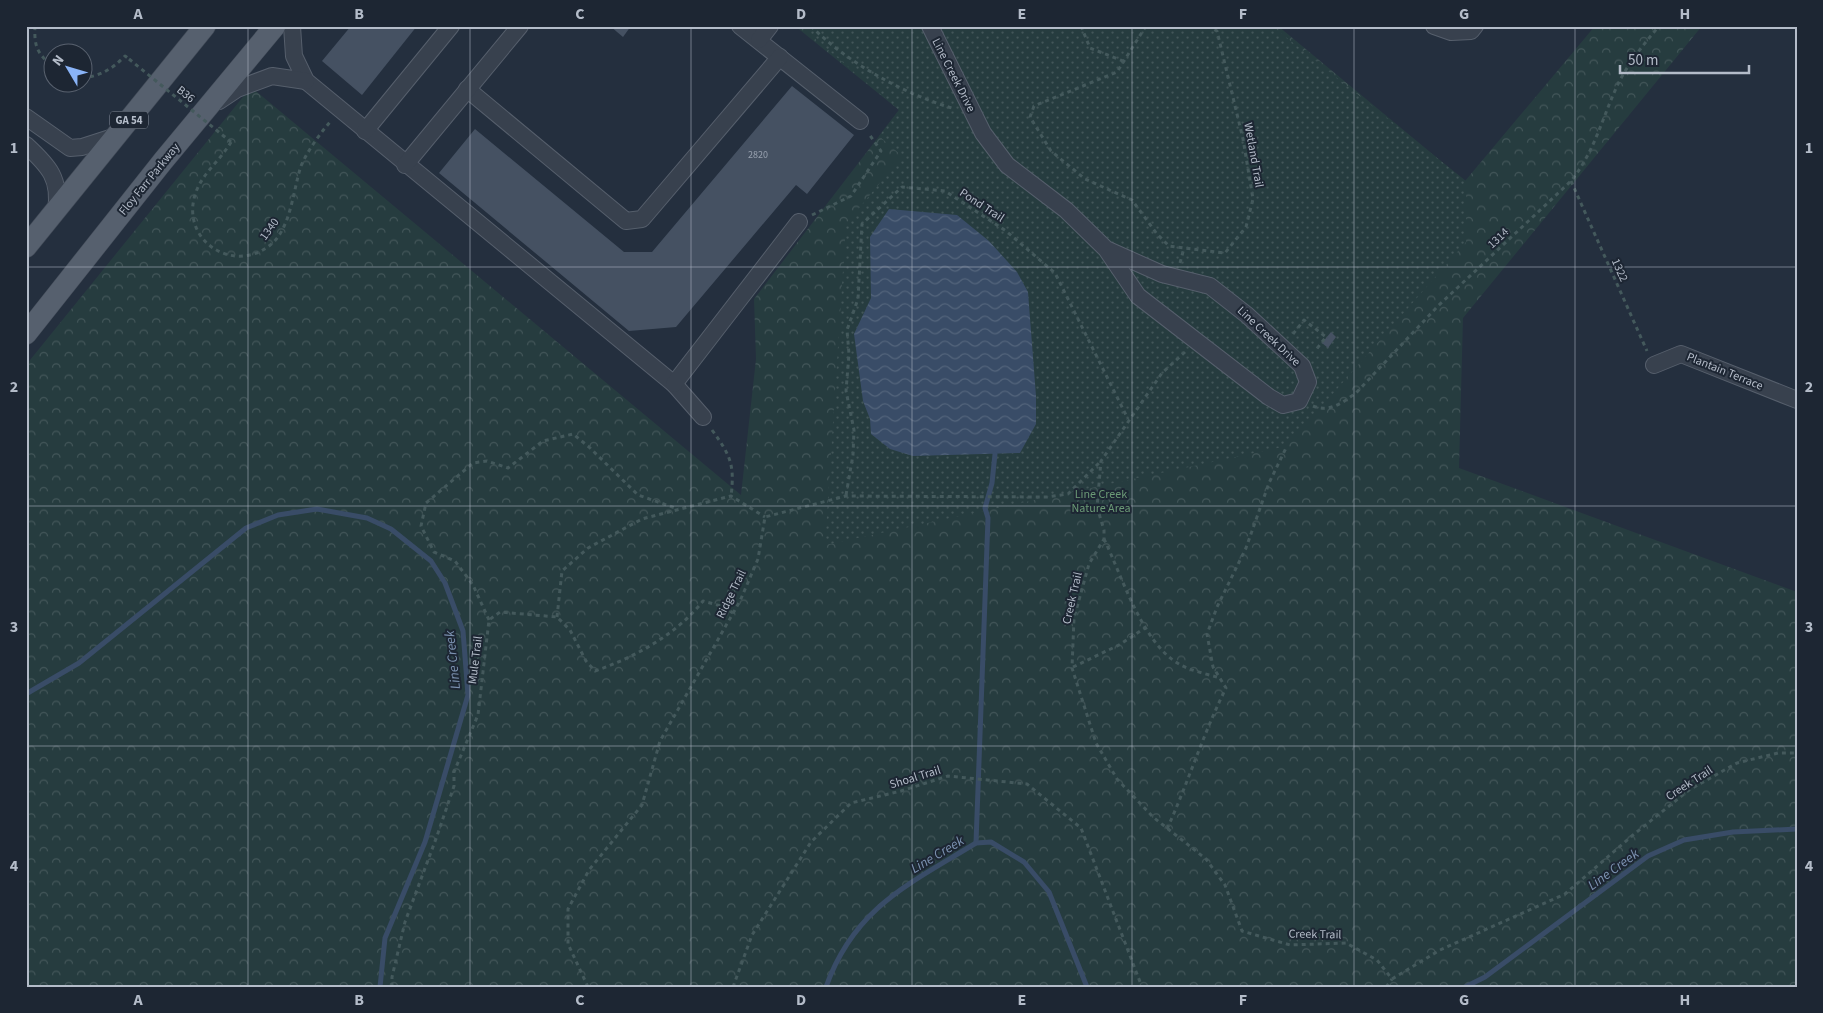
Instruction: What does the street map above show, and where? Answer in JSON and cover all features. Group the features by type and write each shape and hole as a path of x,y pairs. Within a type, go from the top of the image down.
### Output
{"main road":[{"name":"GA 54","path":"26,247 205,26"},
{"name":"Floy Farr Parkway","path":"26,334 206,108 275,26"}],"street":[{"path":"292,26 294,56 306,82 674,384 703,417"},
{"path":"365,131 452,26"},
{"path":"405,165 520,26"},
{"path":"740,26 860,121"},
{"path":"759,40 770,26"},
{"name":"Line Creek Drive","path":"930,26 983,133 1008,165 1066,210 1106,249 1138,296 1269,397 1283,405 1299,401 1308,382 1302,366 1229,300 1210,286 1162,274 1106,249"},
{"path":"1434,26 1451,32 1471,31 1475,26"},
{"path":"467,89 626,221 642,219 780,57"},
{"path":"206,108 237,89 272,76 306,82"},
{"path":"26,116 70,148 82,147 116,136"},
{"path":"26,145 54,177 57,186 56,211"},
{"path":"674,384 799,222"},
{"name":"Plantain Terrace","path":"1654,365 1681,354 1797,400"}],"path":[{"path":"36,26 35,39 42,57"},
{"path":"811,26 850,59 923,100 974,114"},
{"path":"1081,26 1090,48 1123,61"},
{"name":"Wetland Trail","path":"1146,26 1117,72 1034,106 1030,117 1051,151 1085,179 1132,200 1157,234 1169,246 1225,253 1246,227 1254,199 1243,138 1226,63 1217,31 1208,26"},
{"name":"1314","path":"1299,401 1320,409 1341,404 1356,393 1438,306 1571,181 1586,163 1594,147 1596,135 1619,82 1636,53 1659,26"},
{"name":"B36","path":"92,77 110,70 125,56 231,142"},
{"name":"1340","path":"231,142 205,176 195,194 193,220 199,236 214,250 240,257 250,256 270,246 286,224 302,166 312,146 340,111"},
{"path":"799,222 851,196 881,151 860,121"},
{"name":"1322","path":"1571,181 1654,365"},
{"name":"Pond Trail","path":"846,496 853,455 854,430 846,391 849,354 847,330 858,299 862,224 902,186 945,191 1006,231 1055,273 1128,419"},
{"path":"1293,334 1304,320 1326,337 1315,350"},
{"path":"733,613 721,606 703,601 695,611 659,641 636,655 595,671 586,661 570,630 557,617 562,572 588,548 642,519 732,496 765,517 846,496 1047,498 1068,494 1101,460 1162,373 1183,353 1198,344"},
{"path":"703,417 730,459 734,473 732,496"},
{"path":"489,620 472,585 455,561 434,552 420,526 426,503 473,463 487,461 508,468 543,441 573,434 638,495 678,509"},
{"path":"1167,829 1209,722 1226,688 1214,667 1207,634 1217,607 1246,548 1269,483 1287,446"},
{"path":"1101,460 1097,507 1104,530 1104,539 1145,628 1153,639 1179,664 1220,678"},
{"name":"Ridge Trail","path":"588,987 568,944 568,909 589,870 642,805 660,741 733,613 758,559 765,517"},
{"name":"Creek Trail","path":"1104,539 1089,564 1074,618 1072,668 1096,742 1113,772 1153,817 1206,859 1226,885 1242,930 1290,945 1346,943 1377,960 1392,979 1440,950 1565,894 1633,835 1689,790 1737,763 1778,753 1797,752"},
{"name":"Mule Trail","path":"392,987 392,977 405,922 454,786 454,772 478,715 489,620 500,612 557,617"},
{"path":"1072,668 1119,646 1145,628"},
{"name":"Shoal Trail","path":"733,987 757,926 811,842 850,802 901,791 948,776 1027,784 1081,828 1142,987"},
{"path":"1386,987 1392,979"}],"green space":[{"name":"Line Creek Nature Area","path":"795,26 1278,26 1465,181 1595,26 1702,26 1463,318 1459,468 1797,592 1797,987 26,987 26,365 251,87 741,495 756,359 754,299 899,110"},
{"name":"Line Creek Nature Area","path":"800,26 1272,26 1466,181 1466,242 1287,446 825,545 846,224 902,156 879,136 899,110"}],"water":[{"path":"889,209 957,215 989,241 1017,272 1028,292 1036,396 1036,424 1020,453 913,456 890,449 871,434 870,419 863,401 854,334 871,298 870,237"}],"building":[{"path":"351,26 417,26 362,95 322,61"},
{"path":"610,26 631,26 623,37"},
{"path":"792,86 854,135 807,194 796,185 676,327 629,331 439,173 475,129 624,252 652,252"},
{"path":"1331,332 1336,337 1328,348 1322,343"}],"waterway":[{"path":"976,843 988,518 985,508 992,483 995,454"},
{"name":"Line Creek","path":"26,694 79,663 246,528 278,515 317,509 367,518 391,529 431,561 445,583 463,631 468,695 425,842 385,938 380,987"},
{"name":"Line Creek","path":"1465,987 1485,977 1648,856 1684,840 1733,832 1797,829"},
{"name":"Line Creek","path":"826,987 838,960 852,937 886,901 906,886 976,843 991,842 1024,862 1049,892 1087,987"}]}
